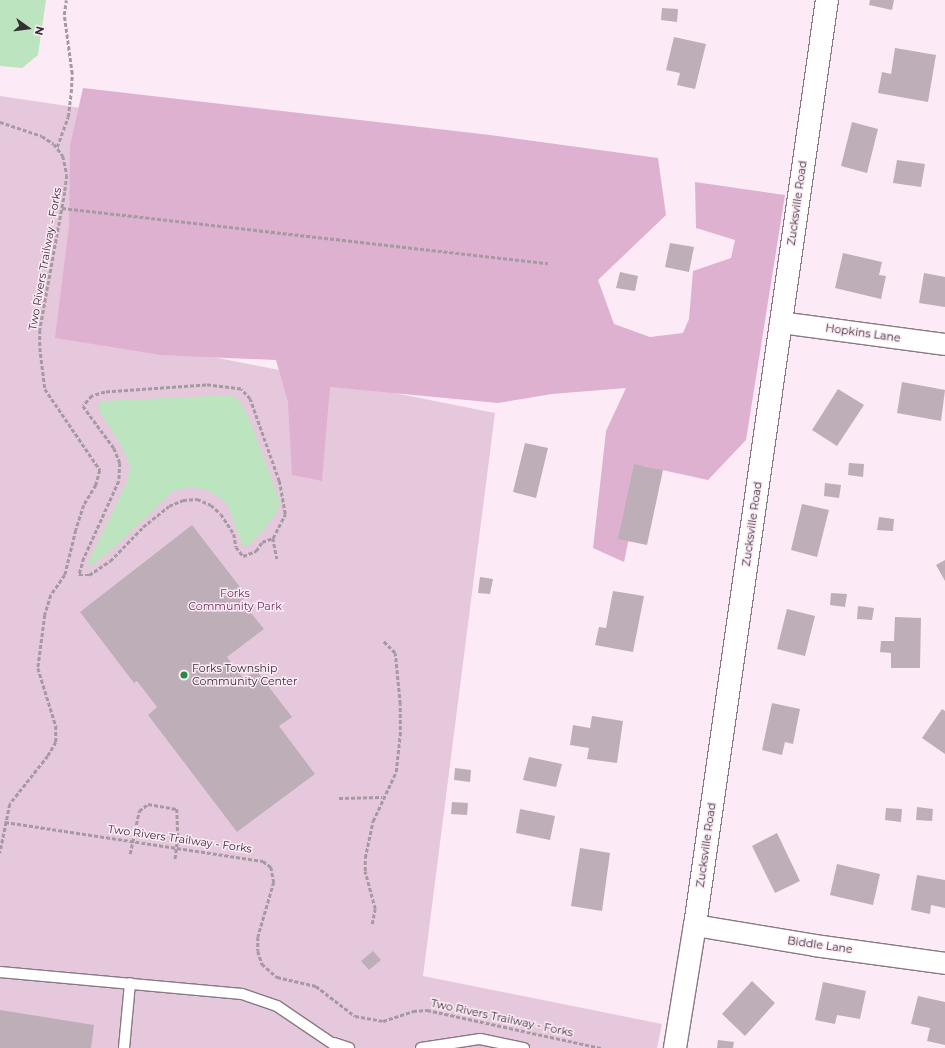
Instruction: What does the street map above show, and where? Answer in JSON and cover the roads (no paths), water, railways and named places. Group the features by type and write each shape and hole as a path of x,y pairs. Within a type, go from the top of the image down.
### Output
{"street":[{"name":"Zucksville Road","path":"675,1048 695,924 826,0"},
{"name":"Hopkins Lane","path":"780,322 945,344"},
{"name":"Biddle Lane","path":"695,924 814,945 945,963"}],"lane":[{"path":"0,972 249,995 278,1006 339,1048"},
{"path":"124,1048 130,983"},
{"path":"420,1048 480,1039 524,1048"},
{"path":"329,1040 349,1048"}],"place":[{"name":"Forks Township Community Center","path":"184,675"}],"park label":[{"name":"Forks Community Park","path":"235,600"}]}
